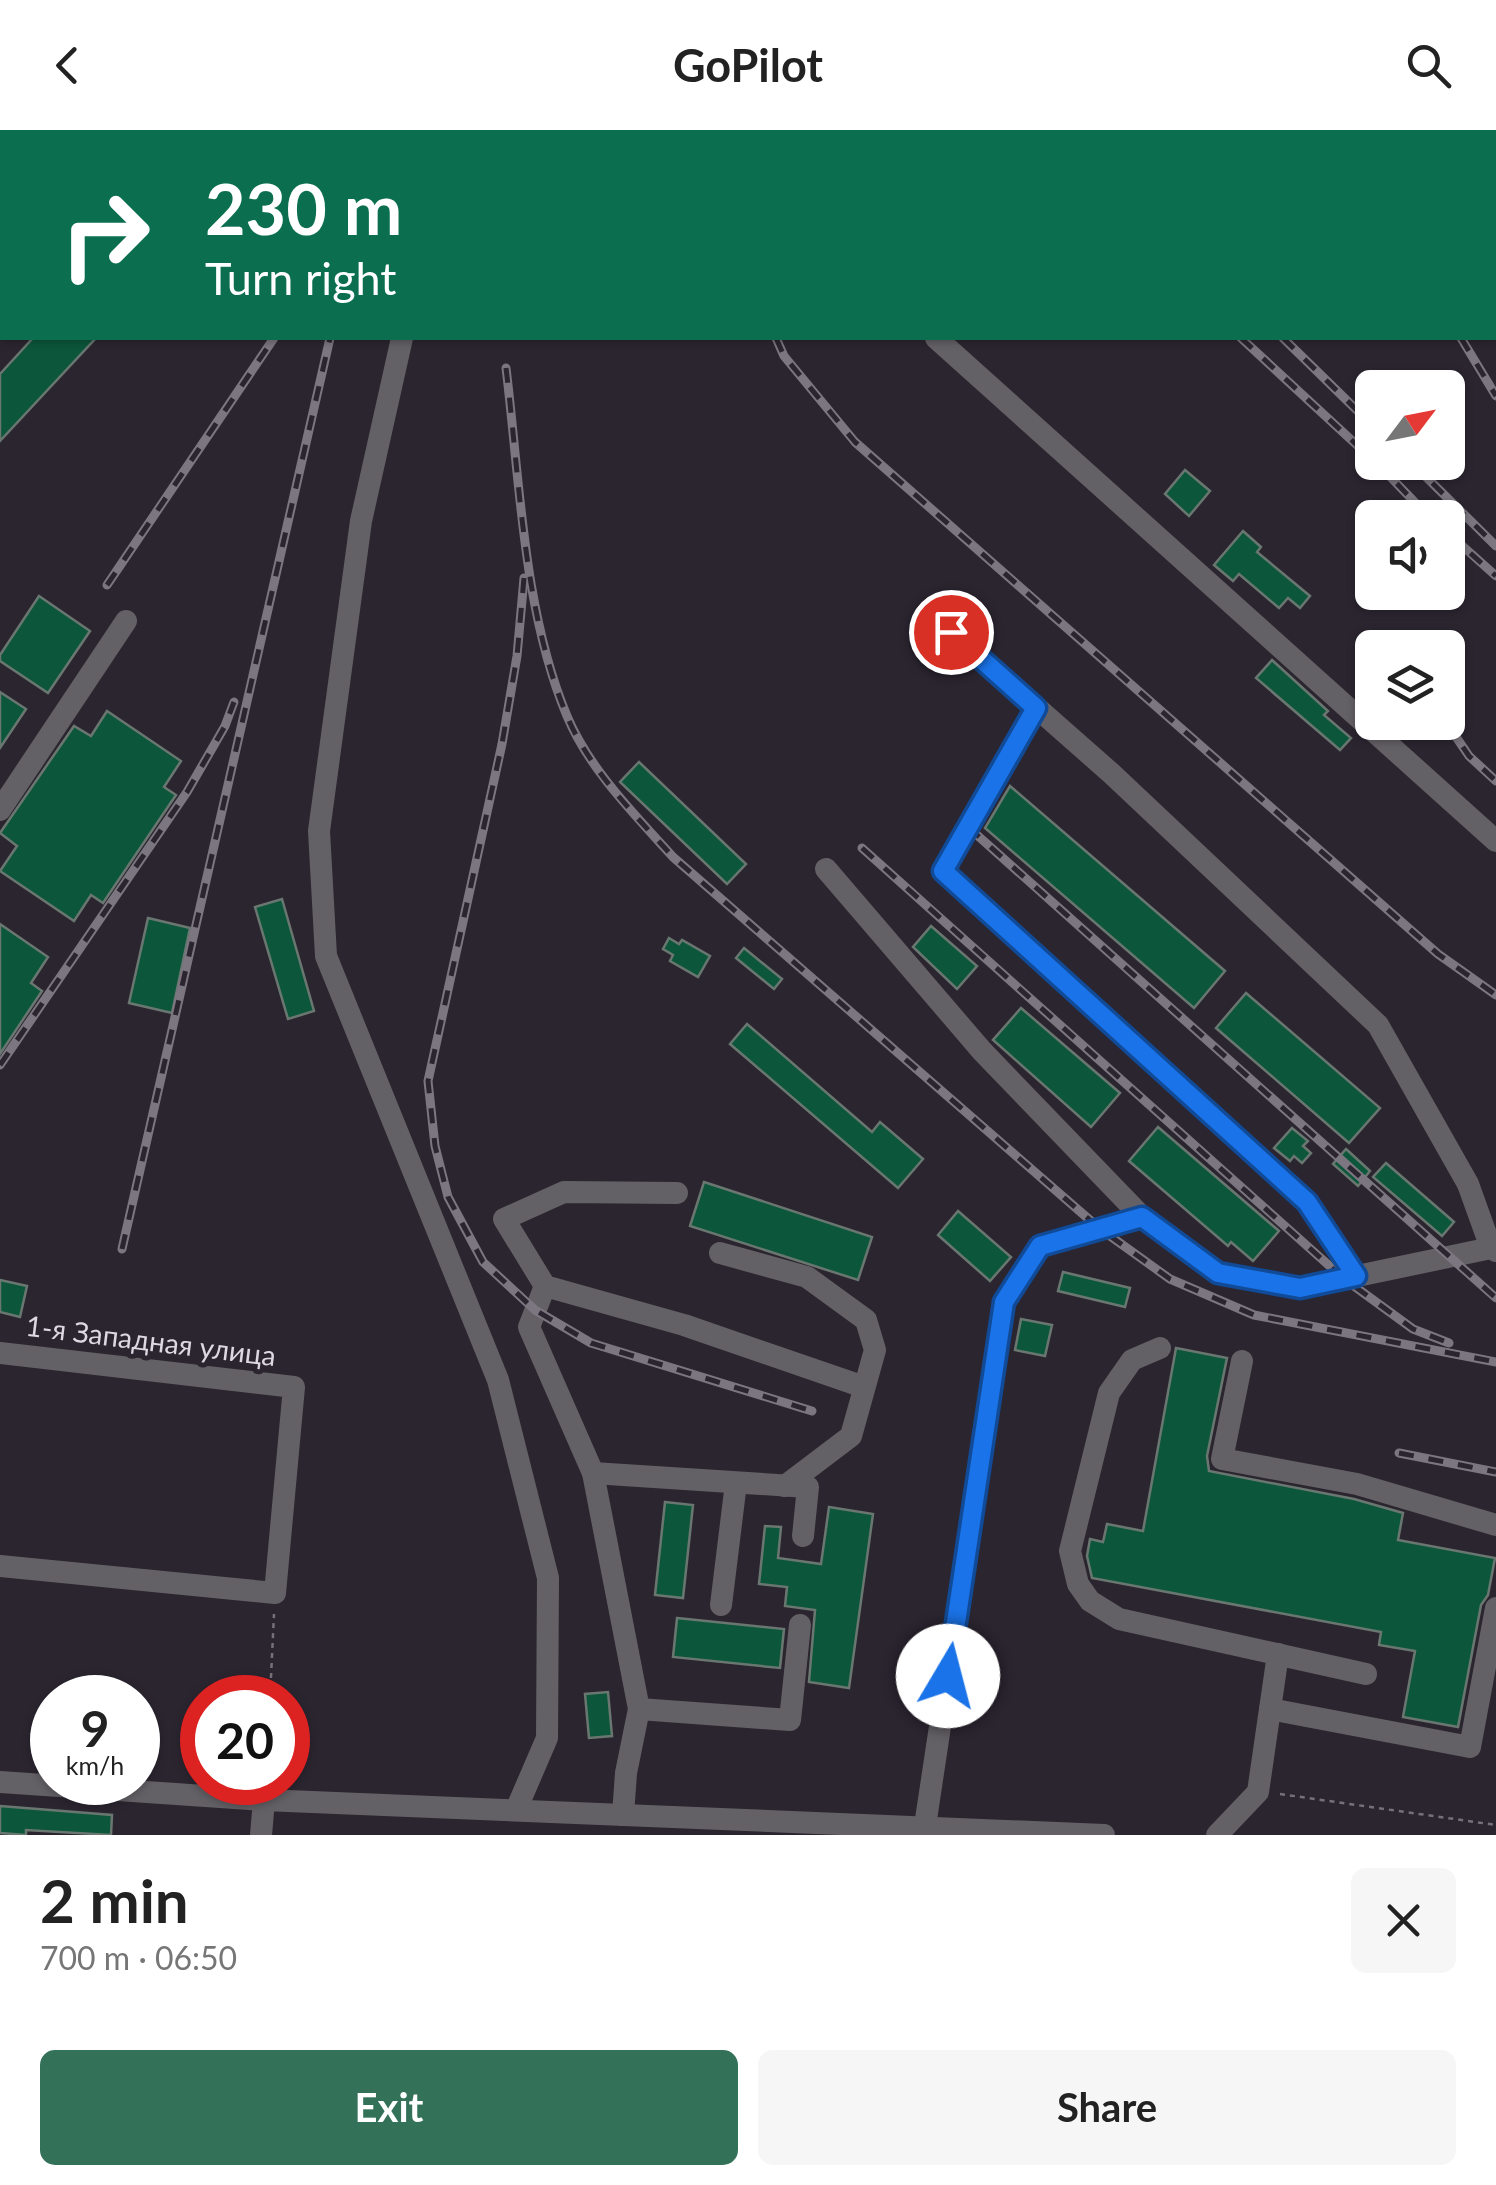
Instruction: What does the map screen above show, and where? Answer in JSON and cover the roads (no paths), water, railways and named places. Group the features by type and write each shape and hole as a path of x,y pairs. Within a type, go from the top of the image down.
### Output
{"street":[{"path":"402,340 360,521 318,831 326,956 498,1380 548,1578 547,1738 516,1810"},
{"path":"938,340 1496,841"},
{"path":"0,810 126,621"},
{"path":"826,869 982,1050 1142,1217 1218,1273 1300,1288 1493,1250 1468,1184 1378,1025 1112,774 951,632"},
{"path":"1036,708 943,871 1307,1202 1356,1276"},
{"path":"676,1194 564,1192 504,1220 545,1286 684,1325 864,1387"},
{"path":"925,1826 1004,1302 1040,1246 1142,1217"},
{"path":"720,1253 806,1277 866,1320 875,1350 851,1436 786,1486"},
{"path":"545,1286 529,1327 593,1473 639,1710 626,1773 623,1814"},
{"path":"1160,1348 1132,1360 1109,1394 1070,1551 1078,1584 1090,1601 1119,1618 1366,1674"},
{"name":"1-я Западная улица","path":"0,1353 294,1387 276,1593 0,1566"},
{"path":"1242,1360 1222,1459 1358,1484 1496,1525"},
{"path":"593,1473 808,1487 803,1536"},
{"path":"722,1605 736,1483"},
{"path":"1270,1709 1470,1747 1496,1608"},
{"path":"639,1710 790,1720 800,1625"},
{"path":"1217,1835 1258,1792 1278,1654"},
{"path":"0,1782 180,1794"},
{"path":"310,1802 1104,1835"},
{"path":"261,1835 264,1805"}],"railway":[{"path":"107,585 273,340"},
{"path":"122,1249 330,340"},
{"path":"777,340 784,356 855,442 1438,954 1496,995"},
{"path":"1243,340 1355,443"},
{"path":"1285,340 1355,408"},
{"path":"1462,340 1496,396"},
{"path":"506,368 525,545 552,676 576,736 588,754 614,791 673,857 1099,1228 1170,1279 1254,1315 1496,1362"},
{"path":"1393,480 1413,500"},
{"path":"1429,480 1496,546"},
{"path":"1465,548 1496,576"},
{"path":"524,578 517,656 502,744 428,1081 435,1146 448,1197 483,1262 535,1310 591,1343 812,1411"},
{"path":"0,1065 187,792 225,726 234,702"},
{"path":"1458,740 1496,781"},
{"path":"968,827 1496,1298"},
{"path":"862,848 1343,1278 1413,1329 1449,1343"},
{"path":"1399,1453 1496,1472"}]}
